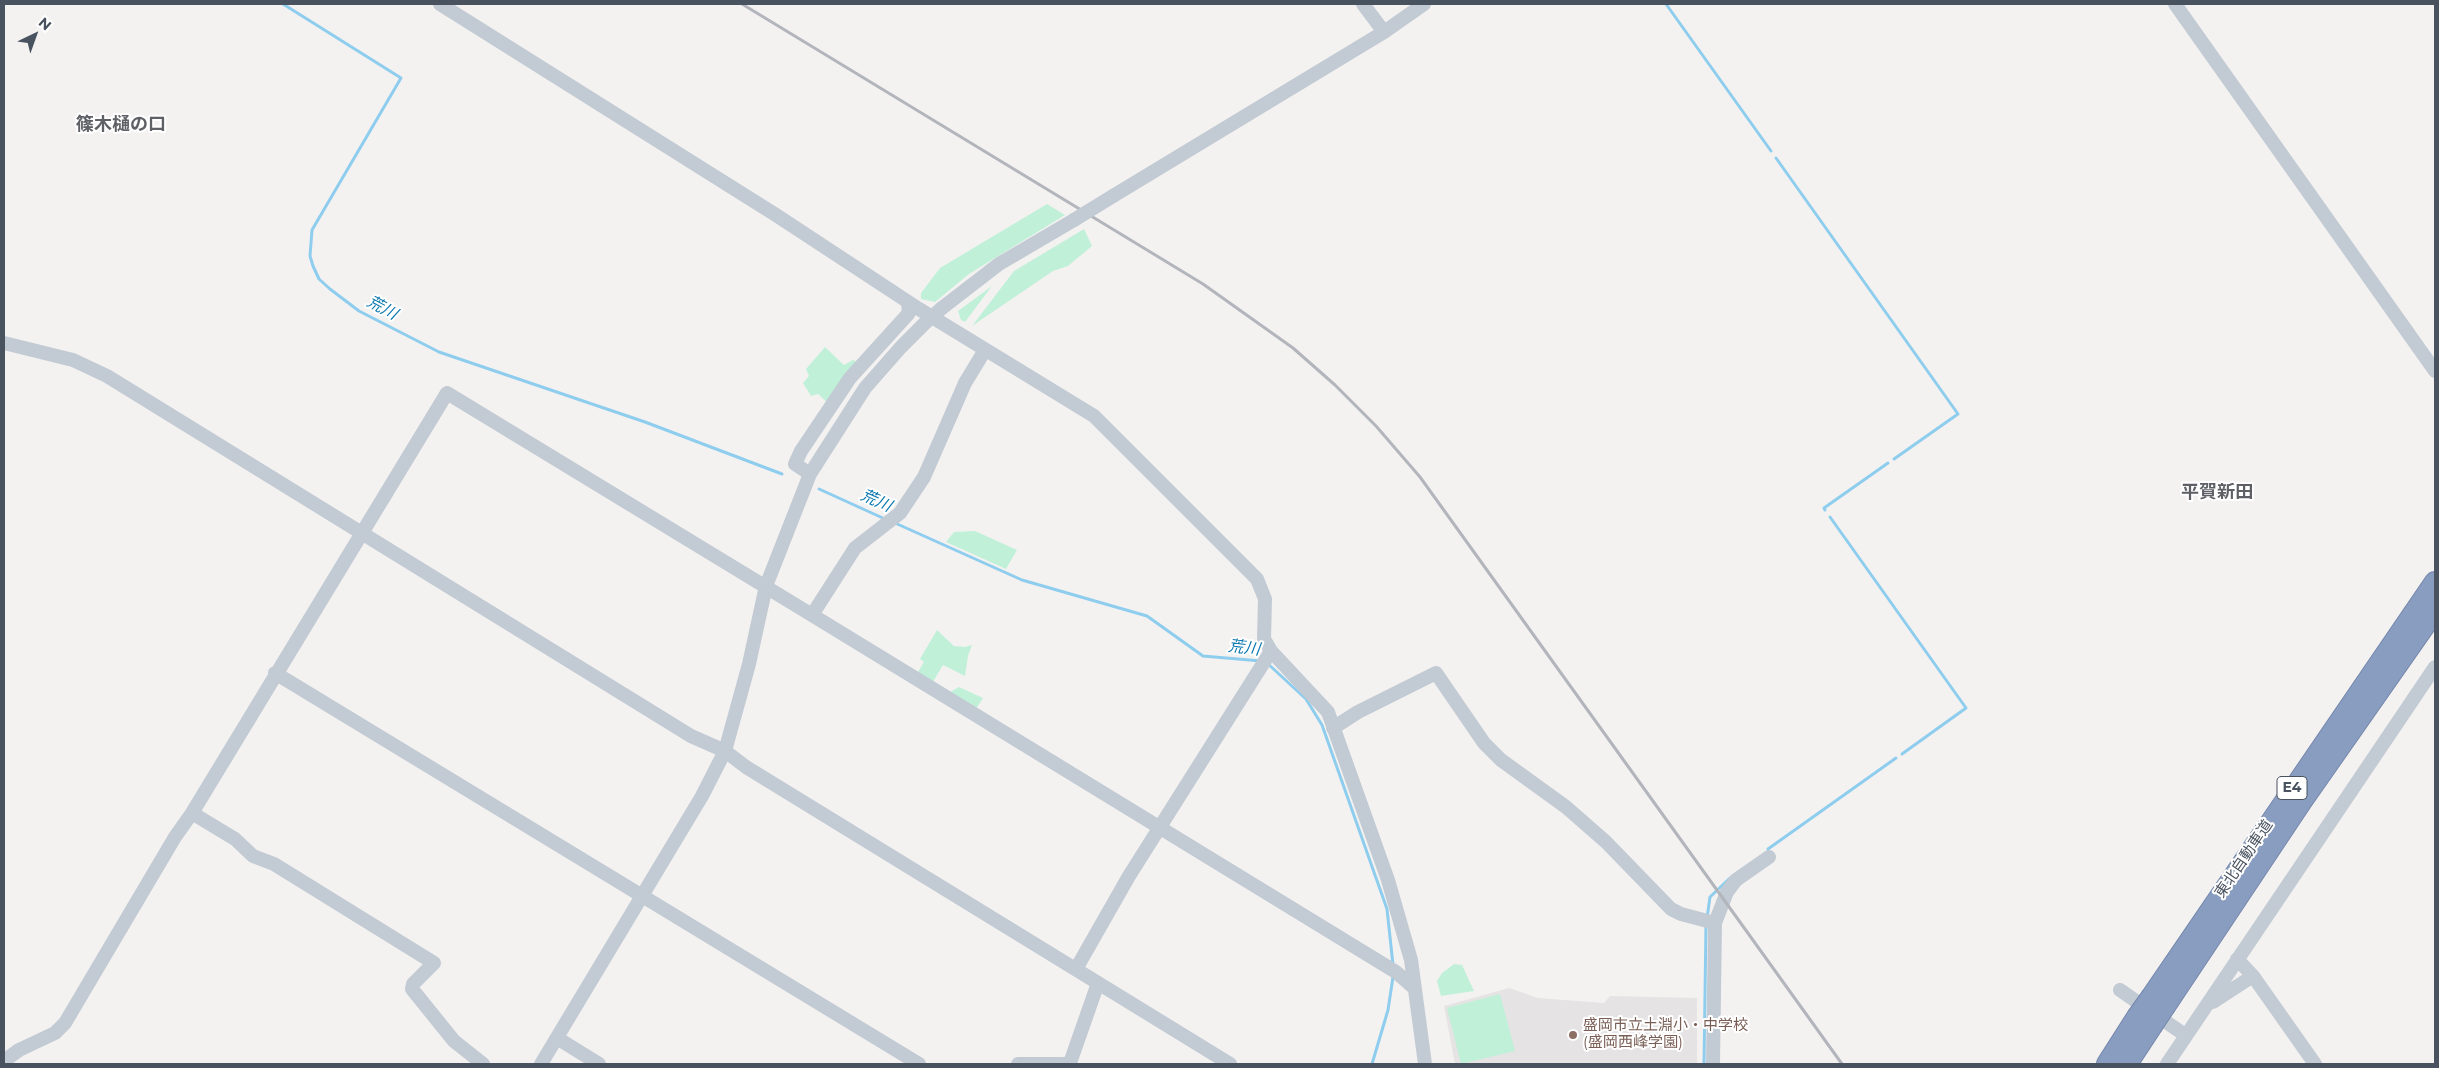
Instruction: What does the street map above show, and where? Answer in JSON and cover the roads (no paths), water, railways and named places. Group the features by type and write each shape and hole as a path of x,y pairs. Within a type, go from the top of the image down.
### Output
{"highway":[{"name":"東北自動車道","path":"2107,1064 2145,1021 2435,582"},
{"name":"東北自動車道","path":"2159,1000 2435,611"},
{"name":"東北自動車道","path":"2127,1064 2145,1021"}],"street":[{"path":"440,4 776,215 908,302 961,333 984,350 1094,416 1247,567 1263,589 1265,599 1264,639 1266,657 1159,827 1076,969"},
{"path":"1363,4 1384,32"},
{"path":"540,1064 702,796 725,751 749,664 766,586 810,474 834,433 865,388 926,322 999,264 1384,32 1424,4"},
{"path":"2175,4 2435,371"},
{"path":"810,474 795,464 801,451 850,378 909,313 908,302"},
{"path":"4,343 73,360 107,376 691,736 725,751 746,767 1230,1064"},
{"path":"812,615 855,548 893,519 924,477 965,383 984,350"},
{"path":"8,1059 18,1050 55,1033 65,1023 175,837 192,813 447,393 1159,827 1393,971 1413,987"},
{"path":"1266,657 1328,712 1394,896 1411,960 1413,987 1425,1064"},
{"path":"2167,1064 2185,1035 2208,1006 2237,959 2435,667"},
{"path":"1333,728 1436,673 1484,743 1501,760 1566,808 1606,842 1672,909 1681,914 1709,921"},
{"path":"275,674 918,1064"},
{"path":"192,813 235,839 253,856 274,864 434,963 413,984 412,989 454,1041 484,1064"},
{"path":"1713,1064 1709,921 1736,880 1769,857"},
{"path":"2237,959 2253,976 2315,1064"},
{"path":"2208,1006 2253,976"},
{"path":"1064,1064 1070,1063 1098,983"},
{"path":"2120,990 2185,1035"},
{"path":"557,1038 599,1064"},
{"path":"1018,1064 1060,1064"}],"waterway":[{"name":"荒川","path":"283,4 401,78 312,230 310,256 319,279 359,311 439,352 645,422 782,474"},
{"path":"1666,4 1771,151"},
{"path":"1776,158 1958,414 1894,459"},
{"path":"1825,510 1824,508 1888,463"},
{"name":"荒川","path":"819,489 885,519"},
{"path":"1830,517 1966,708 1902,754"},
{"name":"荒川","path":"895,523 1022,580 1147,616 1203,656 1261,661"},
{"name":"荒川","path":"1267,663 1306,699 1322,725 1387,909 1393,965"},
{"path":"1768,849 1896,758"},
{"path":"1707,918 1710,897 1730,878"},
{"path":"1704,1064 1706,924"},
{"name":"荒川","path":"1372,1064 1388,1010 1393,977"}],"railway":[{"path":"742,4 1203,284 1293,348 1335,385 1376,426 1420,477 1842,1064"}],"place":[{"name":"盛岡市立土淵小・中学校 (盛岡西峰学園)","path":"1573,1035"}],"district":[{"name":"篠木樋の口","path":"121,125"},
{"name":"平賀新田","path":"2217,493"}]}
